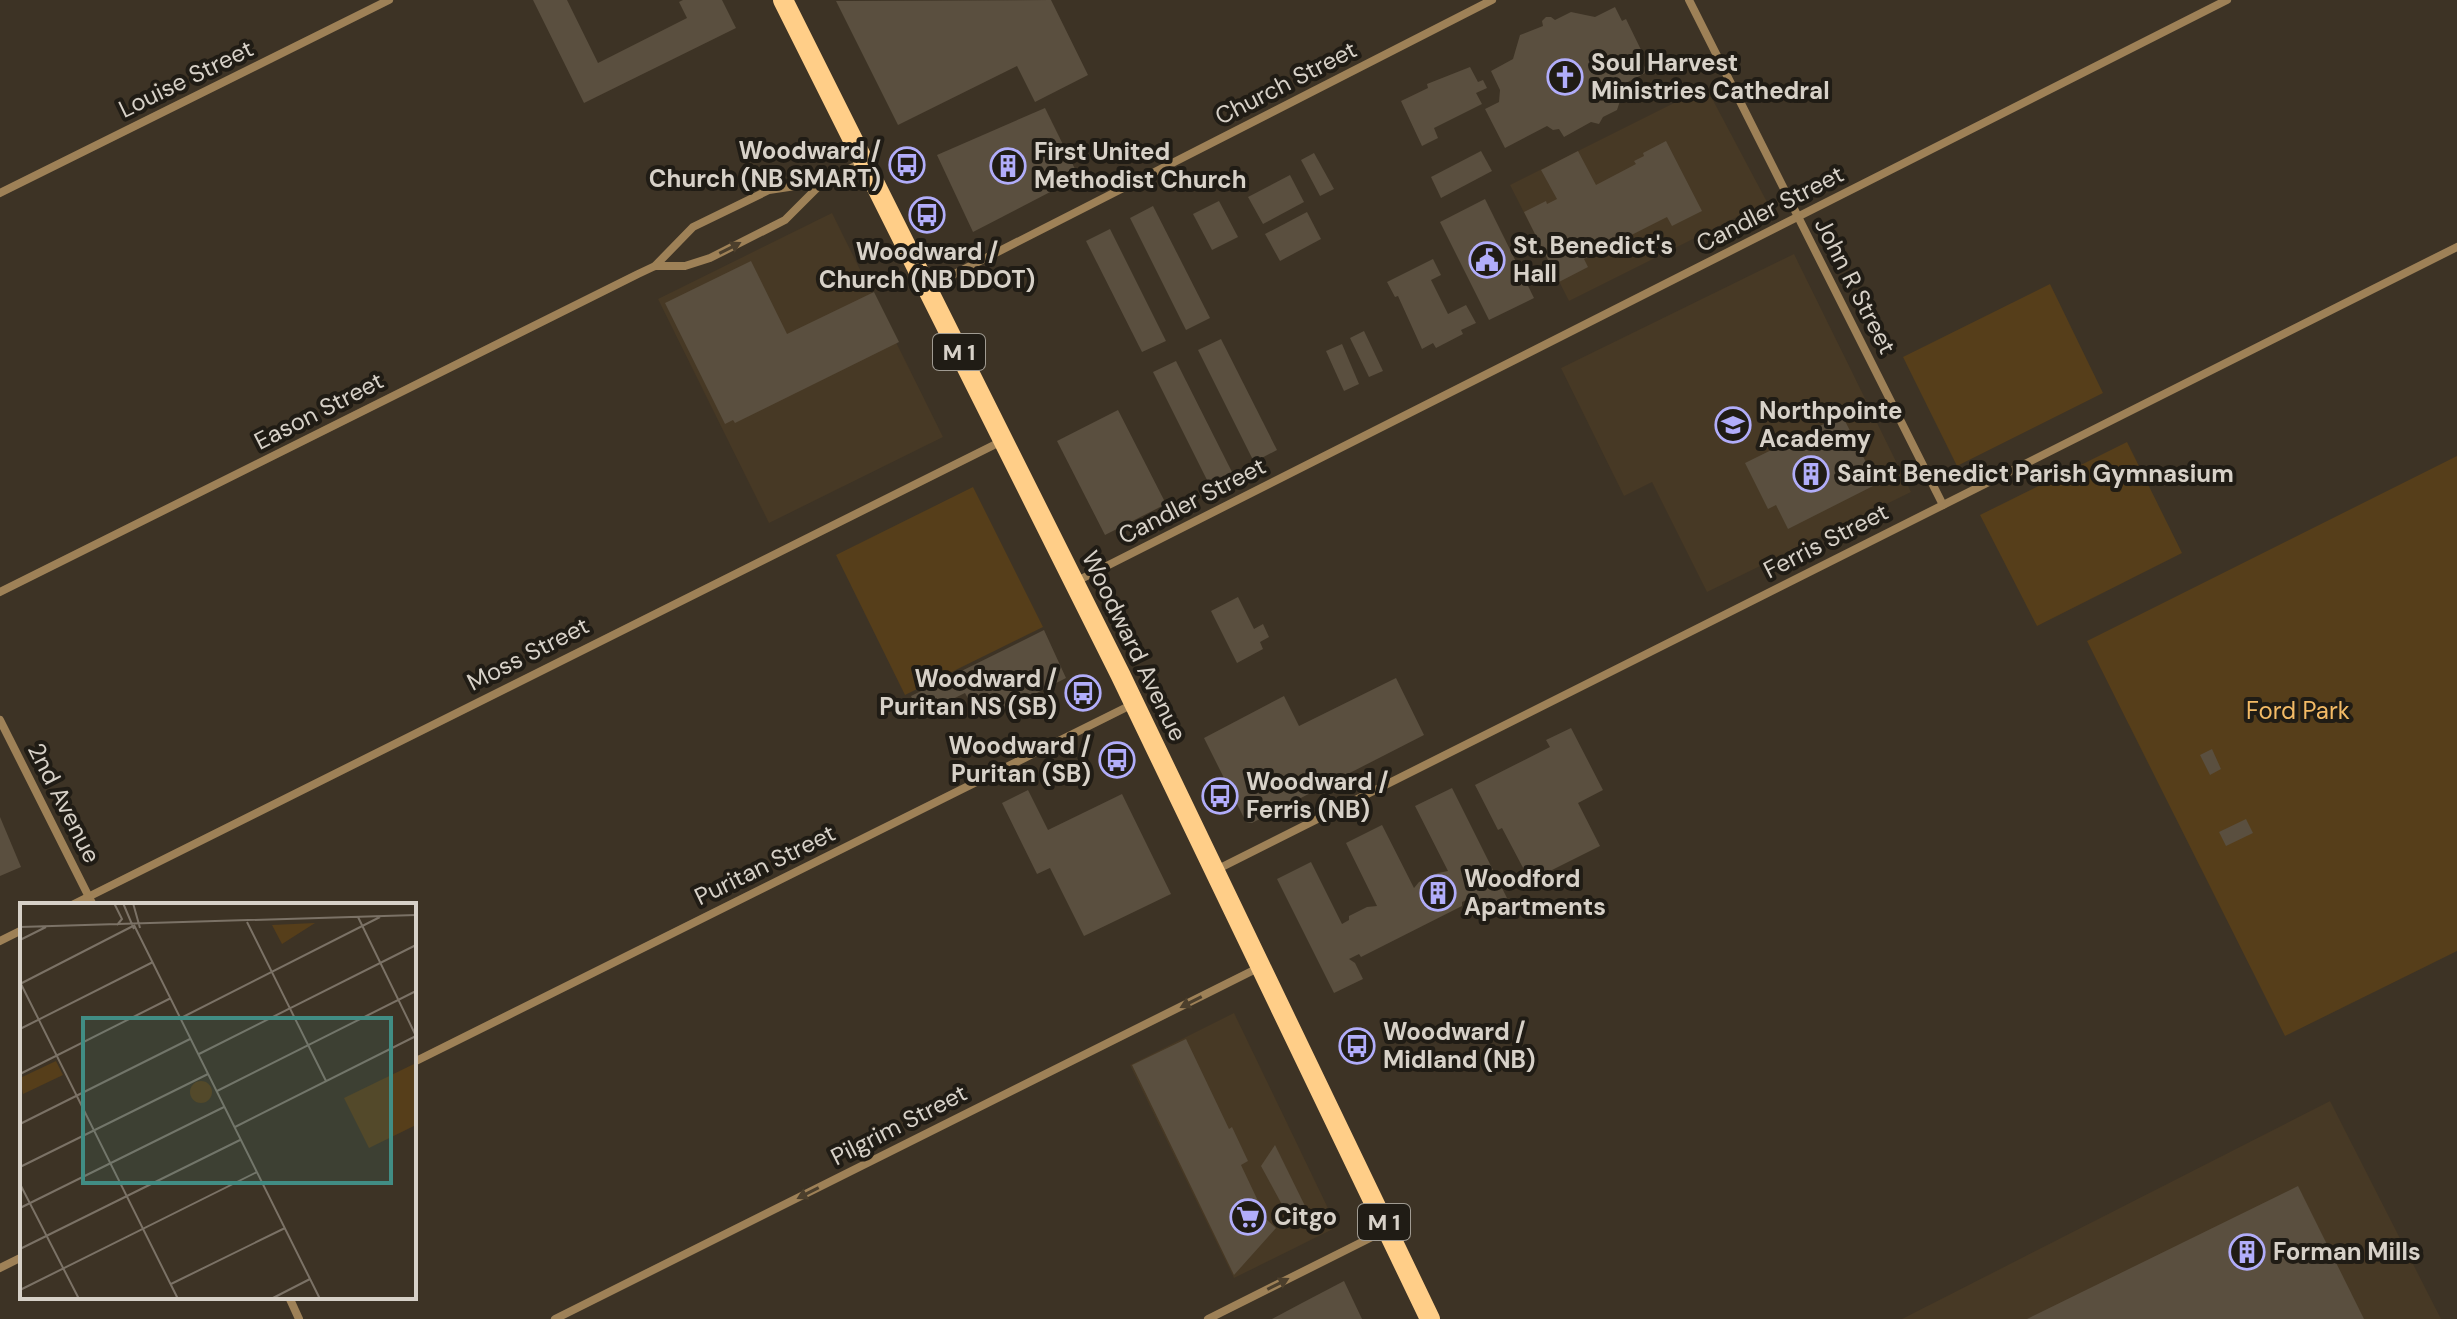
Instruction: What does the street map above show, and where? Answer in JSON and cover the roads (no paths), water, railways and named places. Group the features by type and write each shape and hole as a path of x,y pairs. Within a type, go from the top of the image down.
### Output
{"main road":[{"name":"Woodward Avenue","path":"783,0 1134,704 1430,1319"}],"street":[{"name":"Louise Street","path":"0,193 389,0"},
{"name":"Church Street","path":"927,289 1492,0"},
{"name":"John R Street","path":"1689,0 1943,505"},
{"name":"Candler Street","path":"1074,583 2227,0"},
{"name":"Eason Street","path":"0,592 655,266 693,227 769,190 823,182 864,162"},
{"name":"Eason Street","path":"655,266 685,266 735,246 785,220 823,182"},
{"name":"Ferris Street","path":"1213,872 2457,247"},
{"name":"Moss Street","path":"91,901 1003,440"},
{"name":"Puritan Street","path":"416,1061 1134,704"},
{"name":"2nd Avenue","path":"0,720 91,901"},
{"path":"0,941 20,931"},
{"name":"Pilgrim Street","path":"555,1319 1260,967"},
{"path":"1208,1319 1387,1229"},
{"path":"0,1268 20,1258"},
{"path":"290,1299 299,1319"}],"place":[{"name":"Soul Harvest Ministries Cathedral","path":"1565,77"},
{"name":"Woodward / Church (NB SMART)","path":"907,165"},
{"name":"First United Methodist Church","path":"1008,166"},
{"name":"Woodward / Church (NB DDOT)","path":"927,215"},
{"name":"St. Benedict's Hall","path":"1487,260"},
{"name":"Northpointe Academy","path":"1733,425"},
{"name":"Saint Benedict Parish Gymnasium","path":"1811,474"},
{"name":"Woodward / Puritan NS (SB)","path":"1083,693"},
{"name":"Woodward / Puritan (SB)","path":"1117,760"},
{"name":"Woodward / Ferris (NB)","path":"1220,796"},
{"name":"Woodford Apartments","path":"1438,893"},
{"name":"Woodward / Midland (NB)","path":"1357,1046"},
{"name":"Citgo","path":"1248,1217"},
{"name":"Forman Mills","path":"2247,1252"}],"park label":[{"name":"Ford Park","path":"2298,711"}]}
